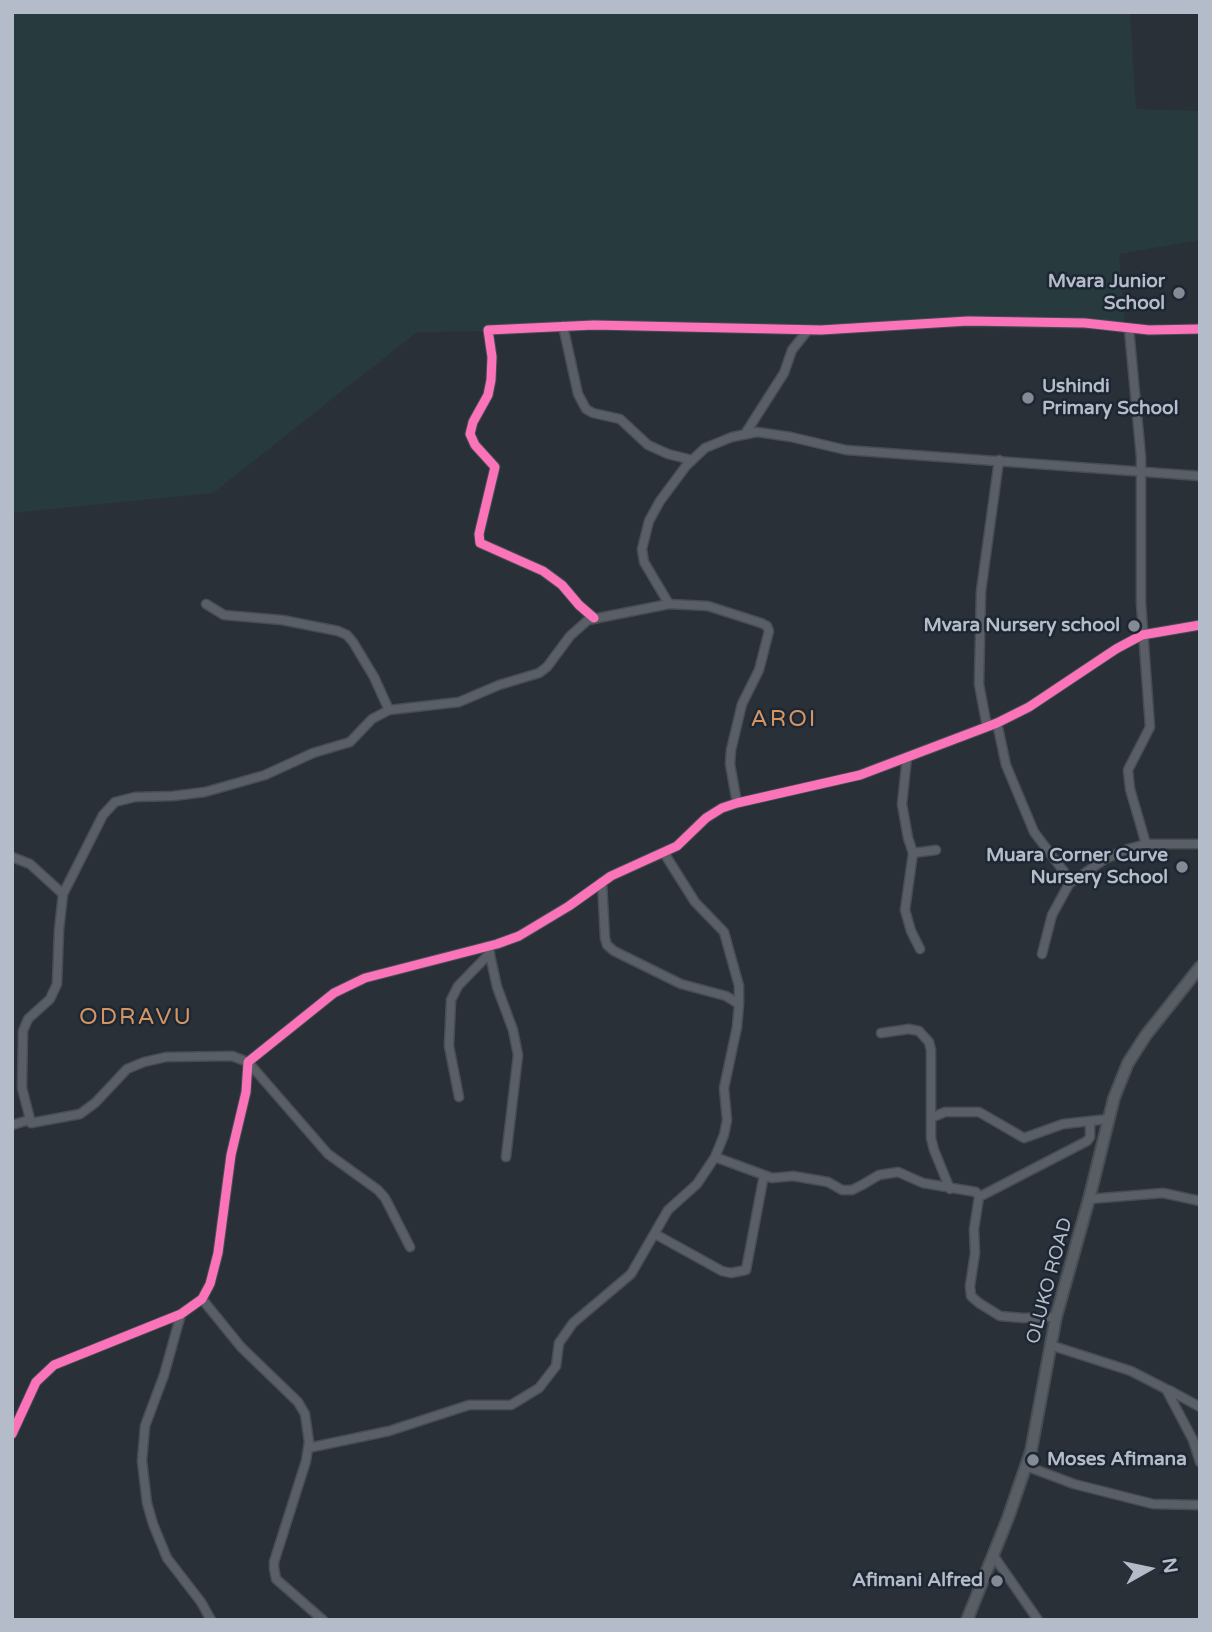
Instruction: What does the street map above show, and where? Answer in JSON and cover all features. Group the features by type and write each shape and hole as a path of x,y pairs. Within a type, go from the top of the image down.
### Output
{"main road":[{"name":"OLUKO ROAD","path":"967,1620 1026,1466 1043,1392 1049,1345 1114,1098 1128,1063 1169,1004 1200,967"}],"street":[{"path":"594,618 553,578 533,566 484,547 479,539 495,467 475,445 470,434 491,380 492,357 488,330 563,326 764,327 808,330 968,321 1085,323 1129,329 1200,329"},
{"path":"563,326 578,394 586,409 620,419 648,445 692,460"},
{"path":"1129,329 1142,471 1142,635 1150,727 1128,770 1130,789 1146,844"},
{"path":"745,433 785,373 792,350 808,330"},
{"path":"669,604 644,562 644,538 660,501 692,460 705,448 745,433 792,437 846,450 1200,476"},
{"path":"987,727 979,684 981,591 999,460"},
{"path":"206,604 224,615 282,620 347,635 374,677 389,710"},
{"path":"29,1121 21,1081 23,1031 28,1019 50,999 57,984 63,894 103,816 115,802 135,797 205,792 265,775 313,753 350,742 372,719 389,710 459,702 499,685 539,673 583,623 594,618 669,604 708,606 761,623 767,626 769,631 759,670 742,704 731,750 737,803"},
{"path":"12,1434 36,1382 54,1365 181,1314 202,1299 210,1283 218,1253 231,1155 246,1092 248,1062 334,993 353,983 489,950 530,931 627,868 664,853 706,818 737,803 860,775 987,727 1029,707 1116,649 1142,635 1200,625"},
{"path":"997,723 1006,765 1034,832 1065,873 1069,884"},
{"path":"907,757 902,804 904,824 914,853 905,909 911,931 920,949"},
{"path":"1042,954 1046,930 1069,884 1105,859 1128,849 1146,844 1200,844"},
{"path":"914,853 936,850"},
{"path":"308,1448 389,1431 469,1405 511,1405 531,1394 545,1383 556,1366 559,1343 573,1322 631,1274 668,1210 697,1184 715,1157 727,1120 724,1088 737,1027 739,986 724,932 695,902 664,853"},
{"path":"12,858 30,864 63,894"},
{"path":"602,882 607,945 681,984 726,996 738,1004"},
{"path":"458,1097 449,1046 451,1000 458,986 489,950"},
{"path":"489,950 497,987 513,1030 518,1055 506,1157"},
{"path":"881,1033 909,1029 919,1031 929,1042 934,1150 950,1189"},
{"path":"12,1125 80,1114 95,1103 128,1069 144,1062 166,1057 232,1056 248,1062 328,1154 378,1190 385,1198 410,1247"},
{"path":"931,1118 945,1112 979,1112 1024,1138 1063,1124 1109,1119"},
{"path":"979,1197 1087,1142 1090,1137 1090,1121"},
{"path":"715,1157 772,1178 805,1178 828,1182 842,1190 862,1185 879,1175 898,1172 950,1189 976,1192 979,1197 974,1229 971,1296 989,1311 1000,1316 1056,1317"},
{"path":"655,1234 722,1270 731,1273 746,1270 764,1175"},
{"path":"1089,1199 1163,1193 1200,1201"},
{"path":"202,1299 241,1347 298,1402 305,1414 308,1426 306,1461 274,1568 276,1579 323,1620"},
{"path":"181,1314 164,1375 145,1426 142,1461 147,1503 167,1558 201,1602 211,1620"},
{"path":"1049,1345 1131,1371 1200,1407"},
{"path":"1166,1389 1193,1440 1200,1462"},
{"path":"1026,1466 1074,1484 1153,1504 1200,1505"},
{"path":"993,1555 1038,1620"}],"green space":[{"path":"12,12 1130,12 1136,109 1200,111 1200,240 1119,254 1125,330 888,327 417,332 213,493 12,513"}],"cycle path":[{"path":"594,618 562,585 543,571 480,543 479,534 495,467 475,445 470,434 473,422 488,395 491,380 492,357 488,330 594,325 821,330 968,321 1085,323 1149,330 1200,329"},
{"path":"12,1434 36,1382 54,1365 181,1314 202,1299 210,1284 218,1253 231,1155 246,1092 248,1062 334,993 365,978 519,936 569,906 611,876 677,846 706,818 722,808 860,775 997,723 1029,707 1116,649 1142,635 1200,625"}],"place":[{"name":"Mvara Junior School","path":"1179,293"},
{"name":"Ushindi Primary School","path":"1028,398"},
{"name":"Mvara Nursery school","path":"1134,626"},
{"name":"Muara Corner Curve Nursery School","path":"1182,867"},
{"name":"Moses Afimana","path":"1033,1460"},
{"name":"Afimani Alfred","path":"997,1581"}],"district":[{"name":"AROI","path":"784,720"},
{"name":"ODRAVU","path":"136,1018"}]}
